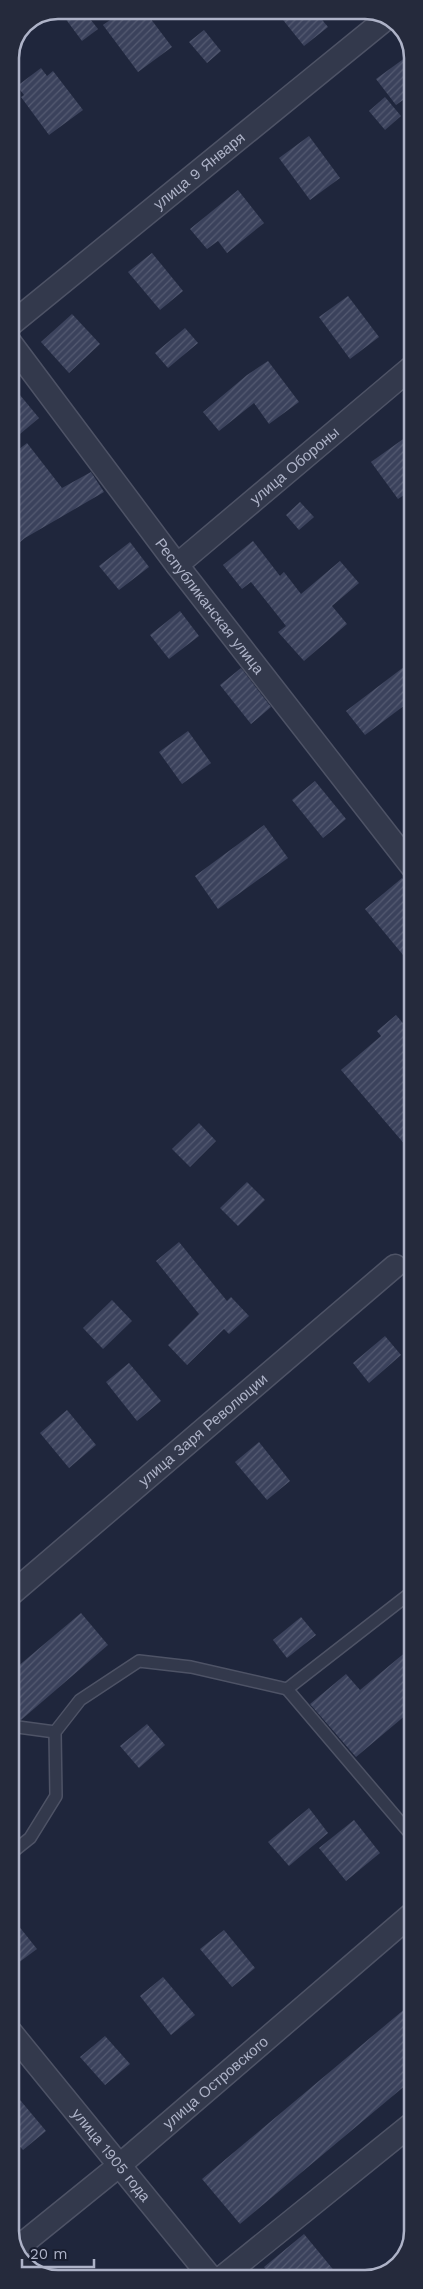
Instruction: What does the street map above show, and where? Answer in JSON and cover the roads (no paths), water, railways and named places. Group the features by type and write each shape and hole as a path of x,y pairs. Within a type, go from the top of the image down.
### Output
{"street":[{"name":"улица 9 Января","path":"19,318 381,23"},
{"name":"Республиканская улица","path":"19,354 177,565 404,856"},
{"name":"улица Обороны","path":"177,565 404,374"},
{"name":"улица Заря Революции","path":"19,1587 395,1266"},
{"name":"улица Островского","path":"21,2245 120,2164 404,1921"},
{"name":"улица 1905 года","path":"19,2042 205,2270"},
{"path":"231,2270 404,2130"}],"lane":[{"path":"287,1689 404,1598"},
{"path":"19,1847 30,1838 56,1796 55,1732 80,1700 139,1661 191,1668 287,1689 404,1826"},
{"path":"19,1727 55,1732"}]}
